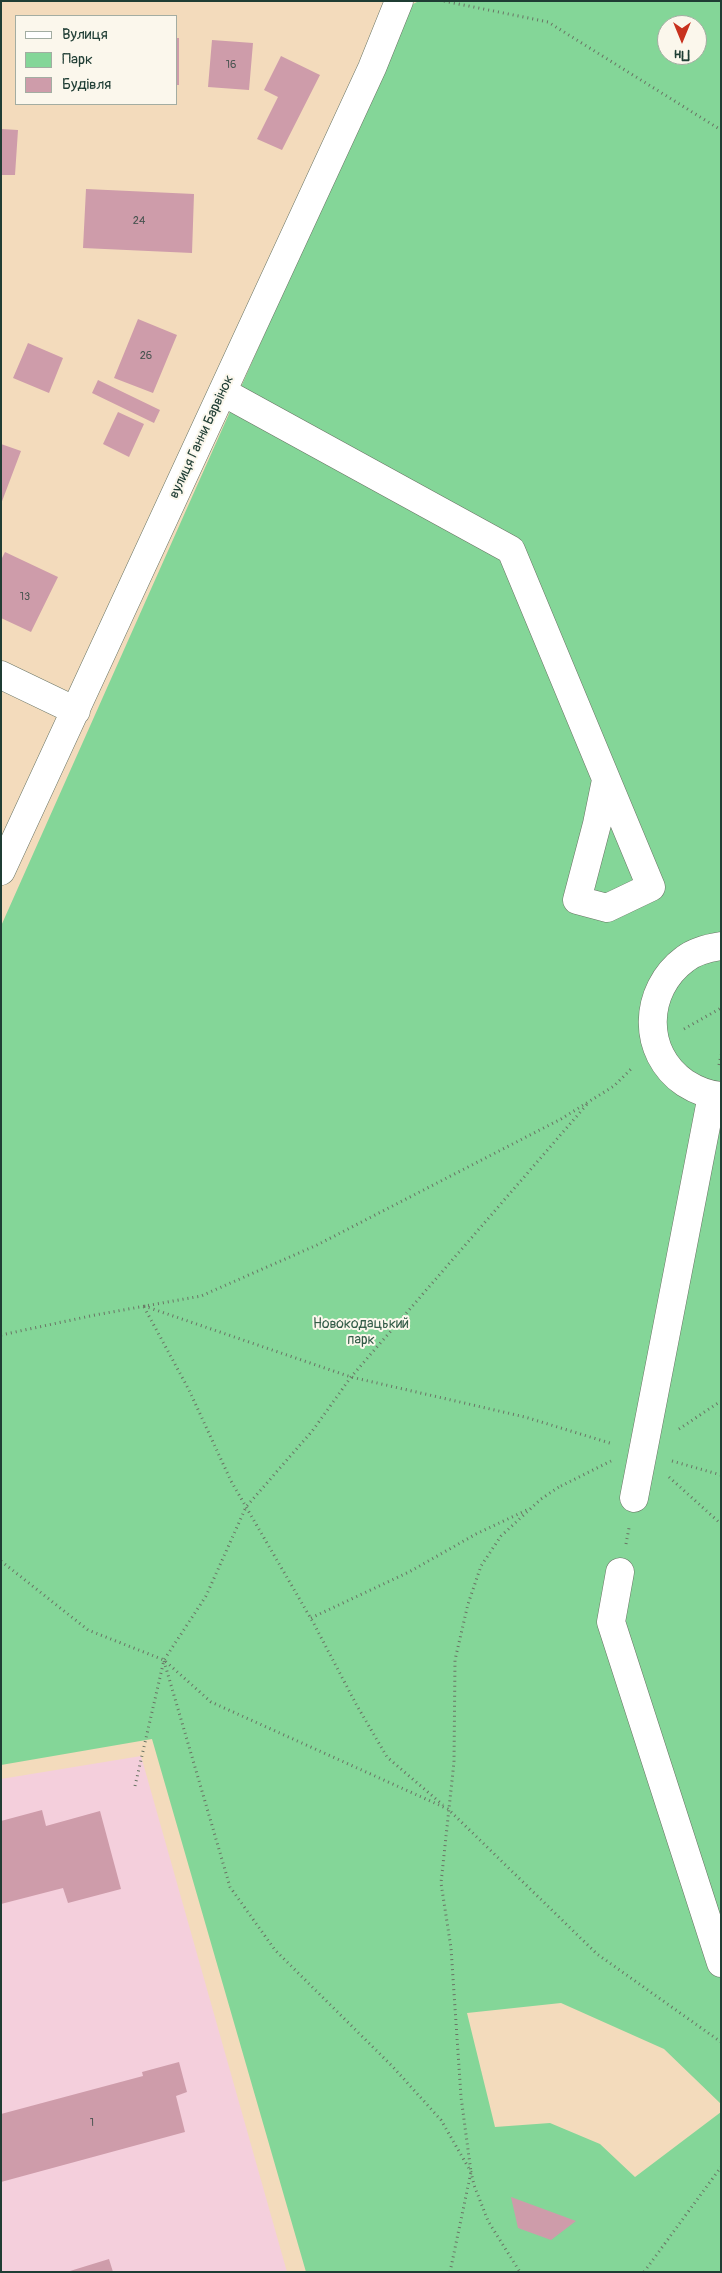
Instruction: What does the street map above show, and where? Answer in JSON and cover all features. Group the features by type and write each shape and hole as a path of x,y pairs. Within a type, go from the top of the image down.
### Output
{"street":[{"name":"вулиця Ганни Барвінок","path":"1,871 372,68 399,1"},
{"path":"223,392 511,550 606,780"},
{"path":"1,675 76,711"},
{"path":"634,1498 717,1096 694,1089 677,1078 664,1063 656,1045 652,1019 653,1006 660,987 671,971 686,958 712,948 721,928"},
{"path":"620,1572 610,1622 721,1963"}],"path":[{"path":"444,1 548,22 721,130"},
{"path":"1,1334 201,1296 317,1245 561,1119 614,1086 656,1045 721,1008"},
{"path":"135,1786 164,1660 206,1596 246,1507 313,1430 351,1377 589,1102"},
{"path":"144,1306 351,1377 525,1417 721,1475"},
{"path":"144,1306 189,1390 231,1481 311,1618 356,1704 387,1757 448,1809 597,1954 721,2042"},
{"path":"520,2272 488,2221 474,2186 461,2097 451,1948 441,1884 454,1762 455,1660 468,1604 481,1566 501,1536 532,1507 562,1485 604,1463 643,1453 721,1401"},
{"path":"643,1453 721,1524"},
{"path":"620,1572 634,1498"},
{"path":"311,1618 409,1572 476,1534 532,1507"},
{"path":"1,1561 88,1630 164,1660 211,1702 448,1809"},
{"path":"164,1660 230,1887 275,1950 442,2120 471,2172 450,2272"},
{"path":"644,2272 721,2166"}],"shaded area":[{"path":"141,1756 287,2272 1,2272 1,1779"}],"green space":[{"name":"Новокодацький парк","path":"419,1 721,1 721,2104 664,2049 561,2003 467,2013 495,2127 550,2123 600,2144 635,2177 721,2112 721,2272 306,2272 152,1739 1,1765 1,926 411,5"}],"building":[{"path":"178,38 179,38 178,85"},
{"path":"212,40 253,43 249,90 208,87"},
{"path":"281,56 320,75 282,150 257,139 278,97 264,90"},
{"path":"1,129 18,130 15,175 1,175"},
{"path":"86,189 194,194 192,253 83,248"},
{"path":"138,319 177,335 153,393 114,378"},
{"path":"28,343 63,358 49,393 13,378"},
{"path":"98,380 160,410 154,423 92,393"},
{"path":"118,412 144,424 129,457 103,444"},
{"path":"1,444 21,451 1,504"},
{"path":"5,552 58,577 31,632 1,618 1,560"},
{"path":"42,1810 46,1826 100,1811 121,1889 68,1903 63,1888 1,1904 1,1821"},
{"path":"179,2062 187,2092 176,2096 185,2132 1,2182 1,2114 143,2076 142,2072"},
{"path":"511,2197 576,2221 551,2240 518,2228"},
{"path":"109,2259 113,2272 70,2272 70,2271"}]}
